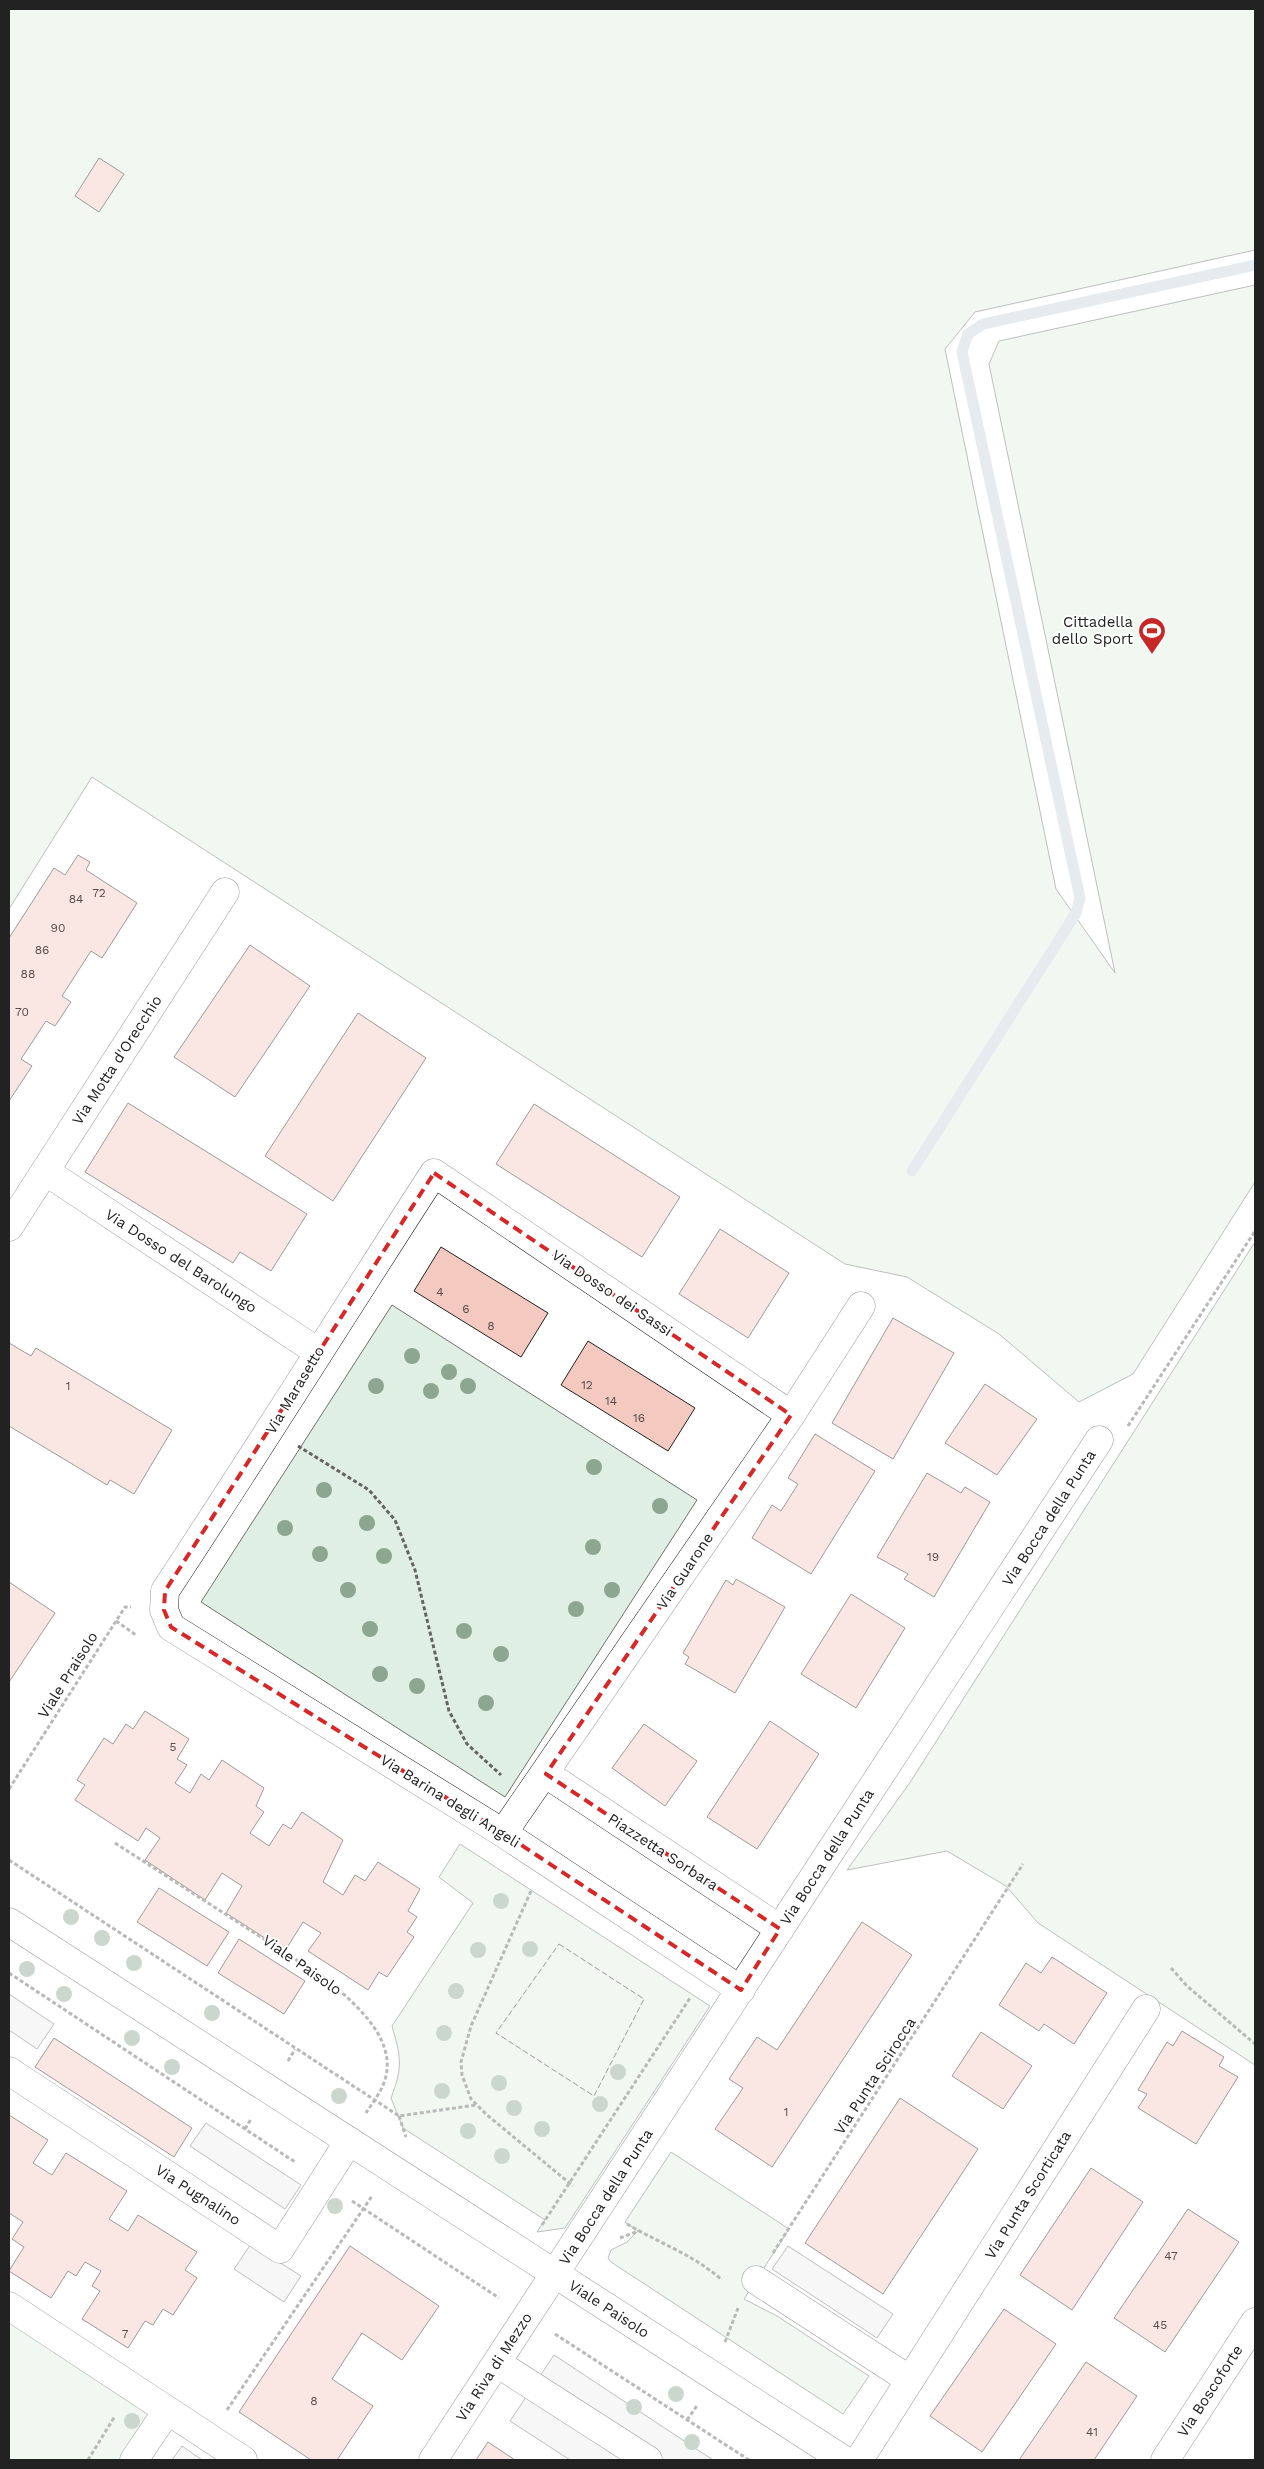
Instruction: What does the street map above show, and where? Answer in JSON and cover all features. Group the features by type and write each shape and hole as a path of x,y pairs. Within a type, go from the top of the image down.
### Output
{"street":[{"name":"Via Motta d'Orecchio","path":"9,1227 225,892"},
{"name":"Via Dosso del Barolungo","path":"45,1171 318,1352"},
{"name":"Via Marasetto","path":"164,1610 164,1591 271,1429 318,1352 434,1173"},
{"name":"Via Dosso dei Sassi","path":"434,1173 791,1415"},
{"name":"Via Guarone","path":"503,1833 546,1774 791,1415 861,1306"},
{"name":"Via Bocca della Punta","path":"555,2275 780,1930 1112,1436"},
{"name":"Via Barina degli Angeli","path":"164,1610 171,1627 503,1833 741,1990"},
{"name":"Piazzetta Sorbara","path":"546,1774 780,1930"},
{"name":"Viale Paisolo","path":"11,1929 390,2168 844,2460"},
{"name":"Via Punta Scorticata","path":"859,2460 1146,2009"},
{"name":"Via Pugnalino","path":"9,2071 280,2249 349,2142"},
{"name":"Via Riva di Mezzo","path":"433,2460 555,2275"},
{"path":"750,2289 910,2380"},
{"path":"9,2306 242,2460"},
{"name":"Via Boscoforte","path":"1165,2460 1255,2322"},
{"path":"497,2363 648,2460"},
{"path":"134,2460 168,2411"}],"path":[{"path":"1112,1436 1255,1231"},
{"path":"271,1429 369,1490 395,1520 415,1570 439,1677 448,1711 456,1728 480,1758 529,1798"},
{"name":"Viale Praisolo","path":"9,1789 125,1607 164,1610"},
{"name":"Viale Paisolo","path":"115,1843 326,1979 345,1995 376,2031 384,2047 386,2075 374,2100 349,2142"},
{"path":"9,1860 399,2116 477,2105"},
{"path":"545,1861 471,2026 462,2062 464,2087 470,2099 600,2207 638,2231 687,2254 716,2274 750,2289"},
{"name":"Via Punta Scirocca","path":"750,2289 1023,1864"},
{"path":"1170,1968 1187,1986 1255,2044"},
{"path":"9,1973 324,2181 363,2209"},
{"path":"523,2254 692,1994"},
{"path":"209,2438 390,2168"},
{"path":"88,2460 133,2388"}],"highlighted area":[{"path":"434,1173 791,1415 546,1774 780,1929 741,1990 503,1833 171,1627 164,1610 165,1591"}],"green space":[{"path":"9,9 1255,9 1255,250 975,312 945,349 1056,889 1115,973 989,364 999,341 1255,285 1255,1182 1133,1374 1079,1402 999,1334 907,1277 845,1264 92,777 9,909"},
{"path":"1255,1242 1255,2065 1038,1923 1006,1886 947,1851 847,1870 909,1784"},
{"path":"392,1305 697,1500 505,1797 201,1602"},
{"path":"460,1844 710,2006 565,2228 537,2232 545,2220 403,2128 391,2098 399,2070 399,2054 392,2026 473,1903 439,1877"},
{"path":"671,2152 789,2229 744,2299 777,2316 869,2376 843,2414 611,2262 608,2258 611,2250 627,2242 638,2231 625,2222"},
{"path":"9,2311 157,2408 122,2460 9,2460"}],"shaded area":[{"path":"9,1994 54,2024 37,2049 9,2030"},
{"path":"206,2123 301,2185 285,2209 190,2146"},
{"path":"251,2244 301,2276 284,2302 234,2269"},
{"path":"788,2246 893,2314 877,2338 772,2269"},
{"path":"554,2355 713,2460 570,2460 510,2421"},
{"path":"182,2446 202,2460 172,2460"}],"building":[{"path":"99,158 124,174 99,212 75,196"},
{"path":"78,855 90,862 86,870 137,903 102,958 91,951 62,996 71,1002 55,1026 46,1021 21,1059 32,1066 9,1101 9,938 54,868 65,875"},
{"path":"250,945 310,986 235,1097 174,1057"},
{"path":"358,1013 426,1058 333,1201 265,1156"},
{"path":"128,1103 307,1214 271,1271 240,1252 233,1263 85,1172"},
{"path":"534,1104 680,1197 642,1257 496,1164"},
{"path":"720,1229 789,1273 748,1338 679,1294"},
{"path":"441,1247 548,1313 521,1357 414,1291"},
{"path":"893,1318 954,1353 893,1459 832,1423"},
{"path":"588,1341 695,1408 668,1451 561,1385"},
{"path":"9,1343 31,1356 36,1348 172,1430 134,1494 110,1480 107,1485 9,1426"},
{"path":"985,1384 1037,1419 997,1475 945,1443"},
{"path":"815,1434 875,1471 811,1574 752,1538 772,1505 781,1511 798,1484 788,1478"},
{"path":"927,1473 961,1493 965,1487 990,1502 934,1597 904,1579 908,1574 877,1557"},
{"path":"736,1579 785,1607 735,1693 685,1664 689,1657 683,1653 726,1580 733,1585"},
{"path":"9,1582 55,1613 9,1682"},
{"path":"851,1594 905,1628 856,1708 801,1674"},
{"path":"145,1711 189,1739 177,1759 187,1765 175,1783 190,1793 201,1774 209,1780 222,1760 264,1788 256,1806 264,1812 250,1833 269,1846 283,1824 291,1829 302,1812 343,1840 323,1882 343,1895 355,1875 365,1881 378,1862 420,1889 408,1911 417,1917 407,1932 414,1937 387,1977 379,1972 368,1990 308,1951 321,1933 303,1922 285,1951 226,1913 242,1886 222,1873 205,1900 145,1860 160,1838 146,1828 138,1841 75,1800 85,1785 77,1780 104,1738 113,1744 126,1724 133,1729"},
{"path":"770,1721 819,1754 757,1849 707,1817"},
{"path":"644,1724 697,1761 665,1806 612,1768"},
{"path":"159,1888 229,1932 207,1966 137,1922"},
{"path":"862,1922 912,1955 772,2167 715,2129 743,2088 729,2079 757,2037 777,2050"},
{"path":"239,1939 305,1981 284,2014 218,1973"},
{"path":"1052,1957 1107,1993 1074,2044 1044,2024 1039,2031 999,2005 1026,1963 1041,1973"},
{"path":"1182,2031 1224,2057 1219,2066 1238,2077 1196,2144 1138,2108 1147,2094 1138,2090 1167,2042 1173,2046"},
{"path":"981,2032 1032,2066 1003,2109 952,2076"},
{"path":"54,2038 192,2128 174,2157 35,2067"},
{"path":"900,2098 978,2149 883,2294 805,2243"},
{"path":"9,2115 48,2140 33,2163 52,2175 66,2153 127,2191 109,2219 128,2231 138,2215 197,2252 185,2270 197,2278 173,2315 163,2309 153,2325 145,2321 128,2348 82,2319 100,2291 92,2286 101,2271 85,2262 76,2276 68,2271 51,2298 9,2271 24,2247 12,2239 23,2222 9,2213"},
{"path":"1091,2168 1143,2202 1072,2310 1020,2275"},
{"path":"1188,2209 1239,2242 1165,2352 1114,2318"},
{"path":"350,2246 439,2306 402,2360 362,2333 332,2379 373,2406 337,2460 311,2460 239,2412"},
{"path":"1004,2309 1056,2344 982,2452 930,2416"},
{"path":"1086,2362 1137,2396 1094,2460 1019,2460"},
{"path":"488,2442 515,2460 476,2460"}],"waterway":[{"path":"912,1171 1076,913 1080,898 962,352 968,334 983,324 1255,265"}],"fence":[{"path":"559,1944 644,1999 594,2096 496,2033 559,1944"}],"place":[{"name":"Cittadella dello Sport","path":"1152,655"}]}
